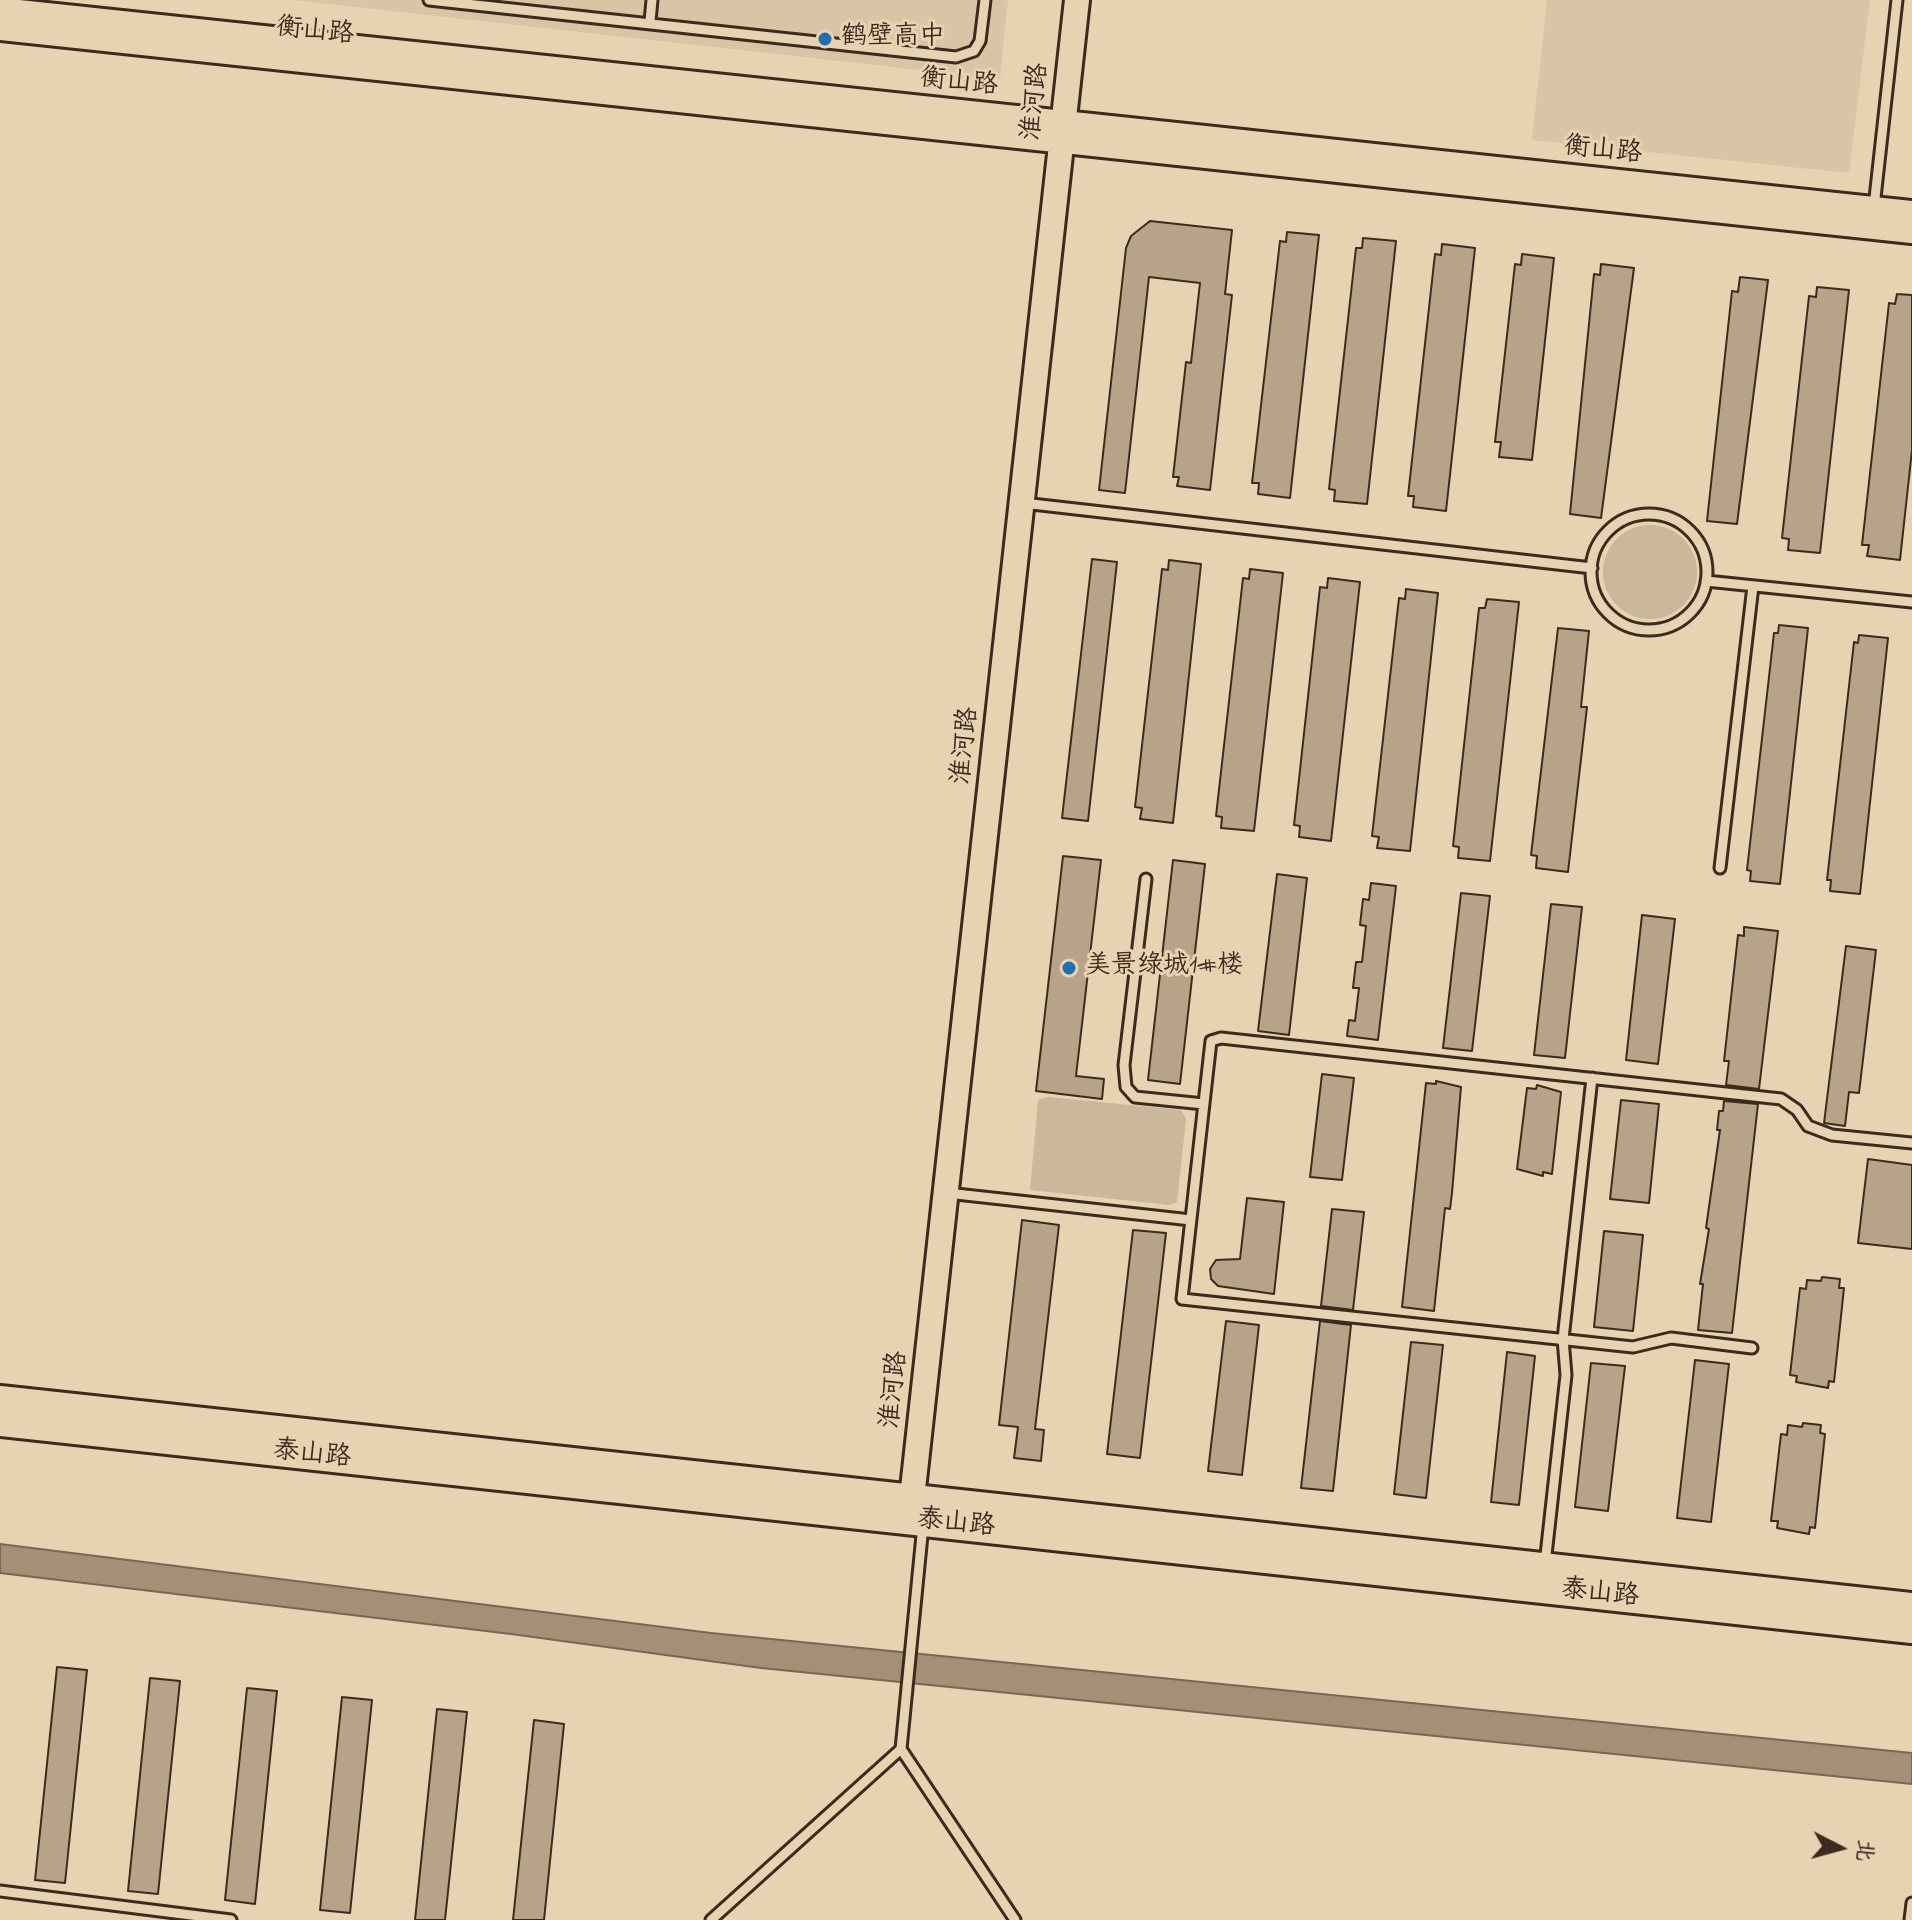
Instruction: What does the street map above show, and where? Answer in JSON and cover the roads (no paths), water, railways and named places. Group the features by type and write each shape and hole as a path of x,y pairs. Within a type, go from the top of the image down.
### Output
{"main road":[{"name":"泰山路","path":"0,1400 1912,1629"},
{"name":"泰山路","path":"0,1422 1544,1567 1912,1607"}],"street":[{"name":"淮河路","path":"918,1510 946,1193 1077,0"},
{"name":"衡山路","path":"4,22 1062,132 1912,213"},
{"name":"衡山路","path":"1062,132 1912,231"}],"lane":[{"path":"429,0 650,21 956,57 974,51 980,41 985,0"},
{"path":"650,21 652,0"},
{"path":"1874,209 1897,0"},
{"path":"1022,503 1592,568"},
{"path":"1650,514 1676,520 1694,536 1705,557 1706,581 1698,603 1680,621 1657,629 1644,629 1620,622 1609,613 1595,591 1592,568 1596,550 1612,528 1636,515 1650,514"},
{"path":"1706,581 1912,602"},
{"path":"1720,868 1753,586"},
{"path":"1146,879 1124,1065 1126,1087 1135,1097 1204,1104"},
{"path":"1752,1348 1671,1338 1633,1347 1182,1299 1211,1041 1221,1038 1781,1099 1797,1110 1808,1126 1832,1135 1912,1143"},
{"path":"1544,1567 1566,1375 1563,1339 1592,1078"},
{"path":"946,1193 1191,1220"},
{"path":"918,1510 901,1749 1015,1920"},
{"path":"711,1920 901,1749"},
{"path":"0,1891 231,1920"},
{"path":"1910,1920 1912,1903"}],"place":[{"name":"鹤壁高中","path":"825,39"},
{"name":"美景绿城1#楼","path":"1069,968"}]}
